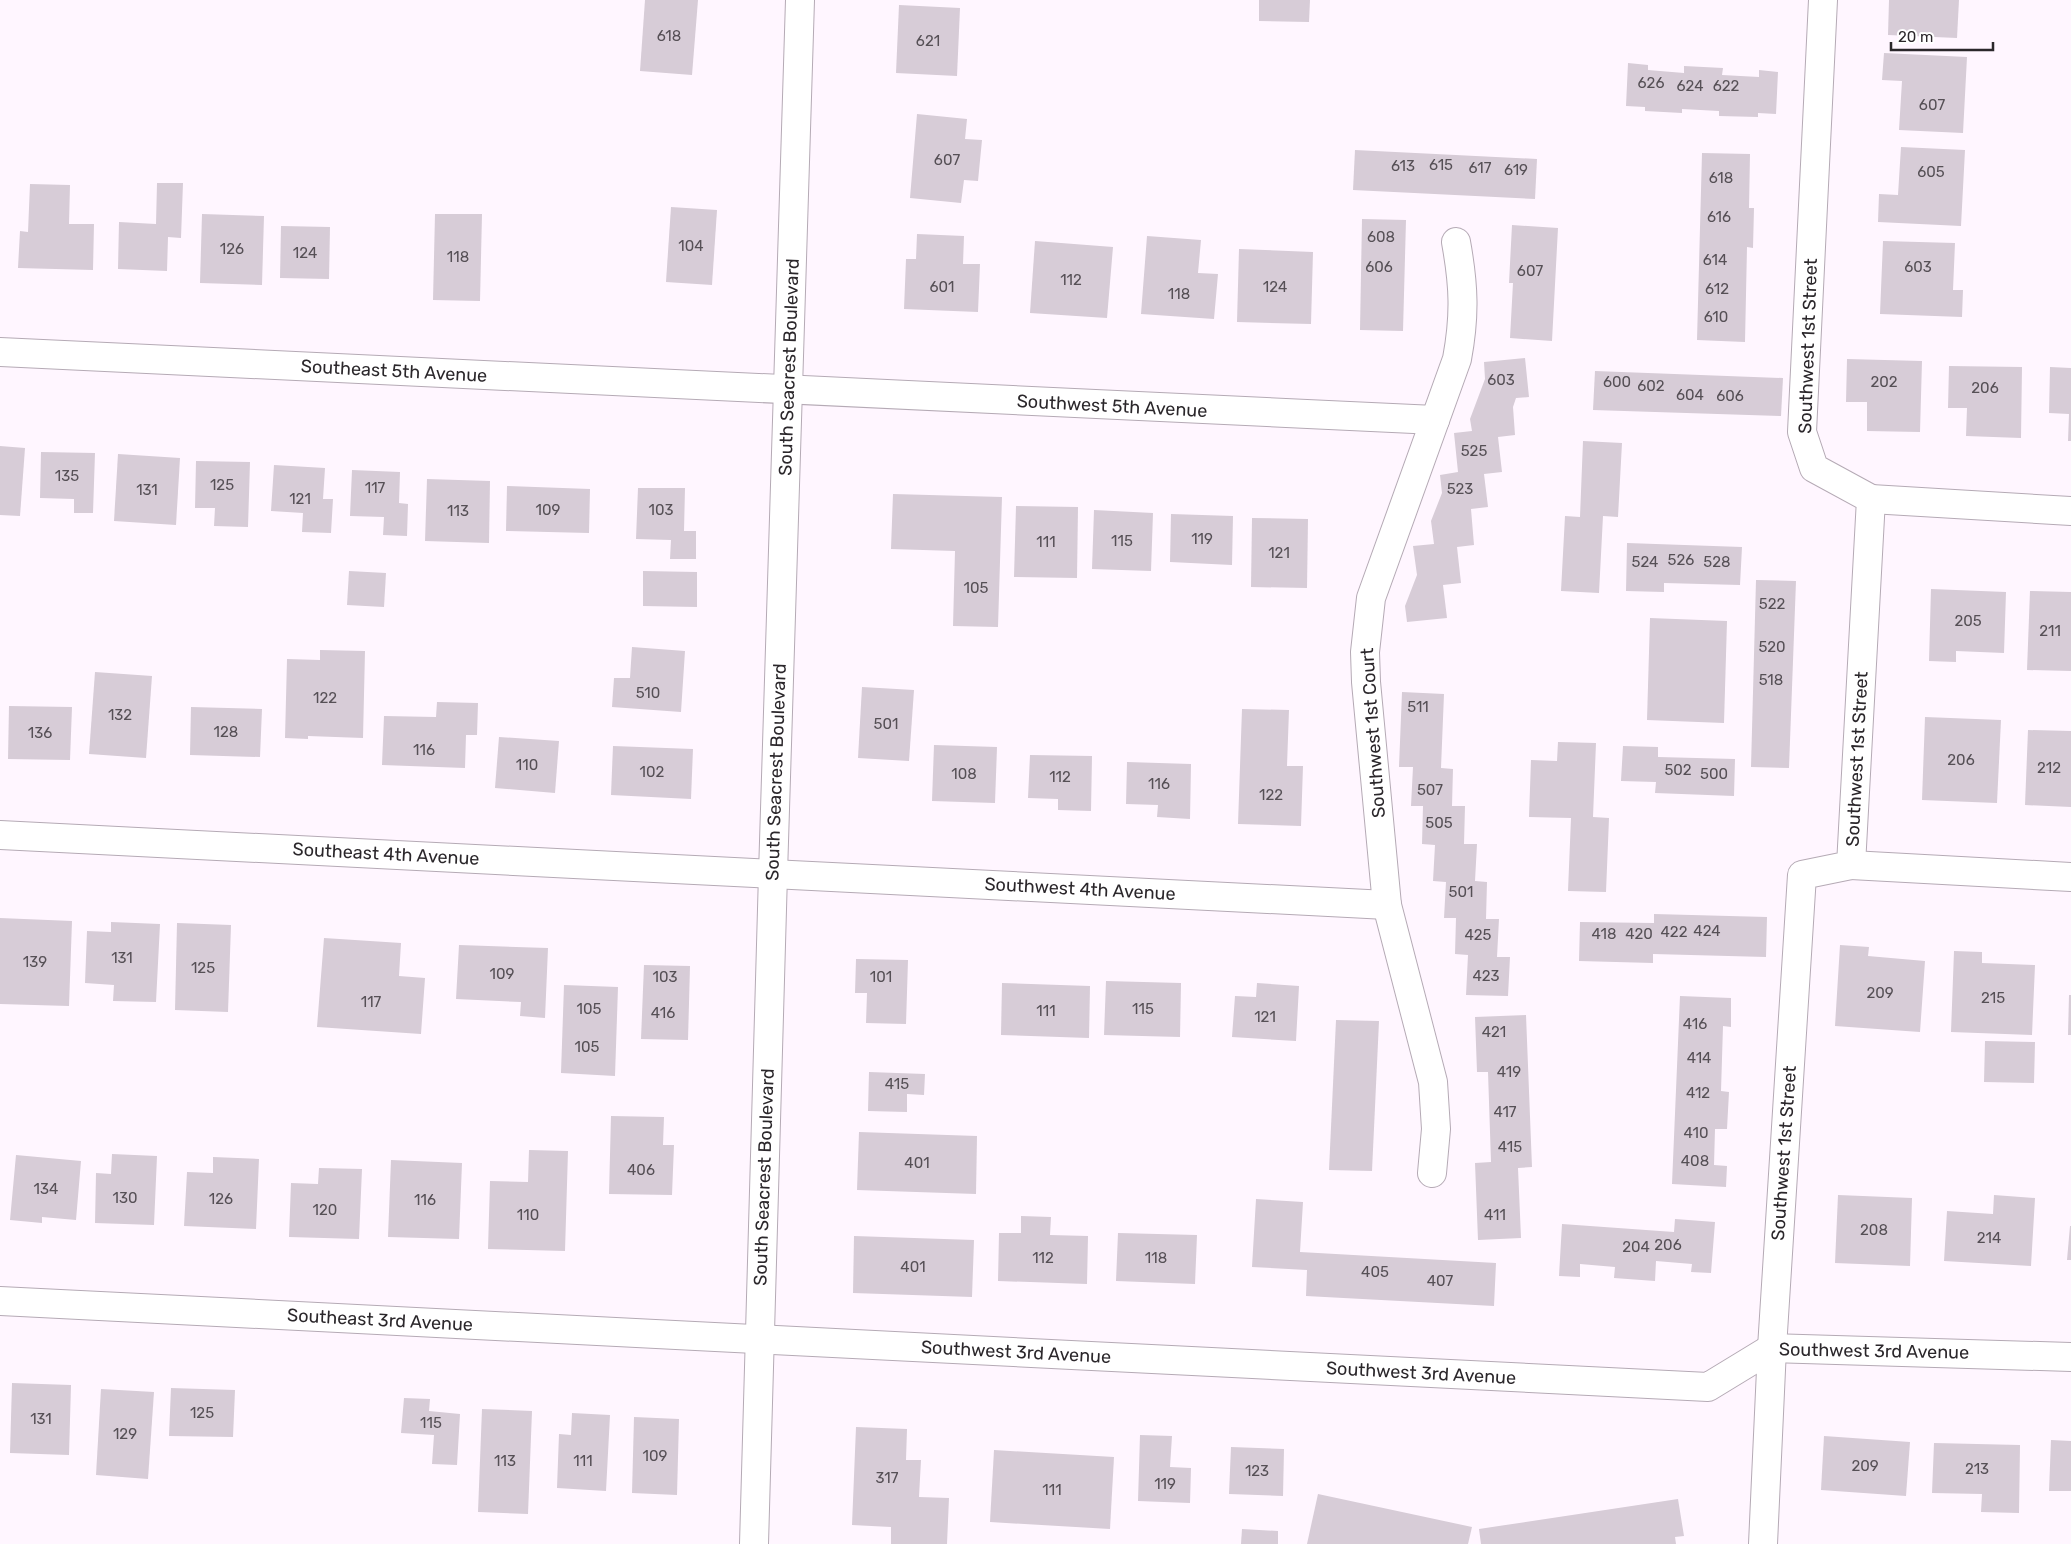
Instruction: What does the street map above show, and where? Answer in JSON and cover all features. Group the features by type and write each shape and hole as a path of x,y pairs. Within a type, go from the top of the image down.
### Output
{"street":[{"name":"South Seacrest Boulevard","path":"754,1544 772,874 800,0"},
{"name":"Southwest 1st Street","path":"1763,1544 1772,1348 1802,875 1852,864 1871,499 1814,468 1802,432 1823,0"},
{"name":"Southwest 1st Court","path":"1432,1173 1436,1129 1433,1082 1387,905 1366,682 1365,652 1372,598 1457,359 1464,305 1456,242"},
{"name":"Southeast 5th Avenue","path":"0,352 788,391"},
{"name":"Southwest 5th Avenue","path":"788,391 1435,420"},
{"path":"1871,499 2071,511"},
{"name":"Southeast 4th Avenue","path":"0,835 772,874"},
{"path":"1852,864 2071,877"},
{"name":"Southwest 4th Avenue","path":"772,874 1387,905"},
{"name":"Southeast 3rd Avenue","path":"0,1301 760,1339"},
{"name":"Southwest 3rd Avenue","path":"760,1339 1708,1387 1772,1348 2071,1356"}],"building":[{"path":"645,0 698,0 692,75 640,71"},
{"path":"1259,0 1310,0 1309,22 1259,21"},
{"path":"1889,0 1959,0 1957,38 1888,35"},
{"path":"899,5 960,8 957,76 896,73"},
{"path":"1884,53 1967,57 1963,133 1899,130 1902,81 1882,80"},
{"path":"1628,63 1648,65 1648,70 1684,73 1684,66 1723,68 1722,75 1759,77 1759,70 1778,72 1776,114 1758,113 1758,117 1719,116 1719,111 1682,109 1682,113 1645,111 1645,107 1626,106"},
{"path":"917,114 967,119 965,139 982,140 978,181 964,180 961,203 910,198"},
{"path":"1901,147 1965,150 1961,226 1878,222 1879,194 1898,195"},
{"path":"1355,150 1537,159 1535,199 1353,190"},
{"path":"1702,153 1750,154 1749,208 1754,208 1753,248 1747,247 1745,342 1697,340"},
{"path":"157,183 183,183 181,238 168,237 167,271 118,269 119,222 156,224"},
{"path":"30,184 70,185 69,224 94,224 93,270 18,268 20,231 28,232"},
{"path":"671,207 717,210 712,285 666,282"},
{"path":"202,214 264,216 262,285 200,283"},
{"path":"435,214 482,214 480,301 433,300"},
{"path":"1362,219 1406,220 1403,331 1360,330"},
{"path":"1512,225 1558,228 1552,341 1510,338 1513,283 1509,283"},
{"path":"281,226 330,227 329,279 280,278"},
{"path":"917,234 964,236 963,264 980,264 978,312 904,309 906,259 916,259"},
{"path":"1147,236 1201,240 1198,273 1218,274 1214,319 1141,314"},
{"path":"1035,241 1113,247 1107,318 1030,313"},
{"path":"1883,241 1955,243 1953,290 1963,290 1962,317 1880,314"},
{"path":"1239,249 1313,252 1311,324 1237,322"},
{"path":"1525,358 1529,397 1516,398 1513,407 1515,435 1498,437 1502,472 1484,474 1488,507 1471,509 1474,545 1457,547 1461,583 1443,585 1447,618 1407,622 1405,606 1417,575 1413,546 1434,544 1431,521 1442,493 1440,475 1458,472 1454,433 1472,431 1470,419 1485,379 1484,362"},
{"path":"1847,359 1922,361 1920,432 1867,431 1867,402 1846,402"},
{"path":"1949,366 2022,367 2021,438 1966,436 1967,408 1948,408"},
{"path":"2050,367 2071,368 2071,441 2068,441 2069,414 2049,413"},
{"path":"1595,371 1783,378 1781,416 1593,410"},
{"path":"1583,441 1622,443 1618,517 1603,516 1599,593 1561,591 1565,516 1580,517"},
{"path":"0,446 25,448 20,516 0,515"},
{"path":"41,452 95,453 93,513 74,513 74,499 40,498"},
{"path":"118,454 180,458 176,525 114,521"},
{"path":"196,461 250,462 248,527 214,526 215,508 195,508"},
{"path":"274,465 325,468 323,499 333,499 331,533 302,532 303,513 271,511"},
{"path":"352,470 400,472 399,503 408,504 407,536 383,535 384,517 350,516"},
{"path":"427,479 490,481 489,543 425,541"},
{"path":"507,486 590,489 589,533 506,531"},
{"path":"638,488 685,488 684,531 696,531 696,559 670,559 671,540 636,539"},
{"path":"893,494 1002,497 998,627 953,626 955,551 891,549"},
{"path":"1016,506 1078,507 1077,578 1014,577"},
{"path":"1094,510 1153,513 1151,571 1092,569"},
{"path":"1171,514 1233,516 1232,565 1170,562"},
{"path":"1252,518 1308,519 1307,588 1251,587"},
{"path":"1627,543 1742,547 1740,585 1664,583 1664,592 1626,591"},
{"path":"349,571 386,573 384,607 347,605"},
{"path":"643,571 697,572 697,607 643,606"},
{"path":"1756,580 1796,581 1789,768 1751,767"},
{"path":"1931,589 2006,592 2004,653 1956,651 1956,662 1929,661"},
{"path":"2030,591 2071,592 2071,671 2027,670"},
{"path":"1650,618 1727,621 1724,723 1647,720"},
{"path":"632,647 685,651 681,712 612,707 614,678 630,678"},
{"path":"320,650 365,651 363,738 308,736 308,739 285,738 287,659 320,660"},
{"path":"95,672 152,676 146,758 89,754"},
{"path":"862,687 914,690 909,761 858,758"},
{"path":"1402,692 1444,694 1441,768 1453,769 1452,806 1465,806 1464,844 1477,844 1475,881 1487,882 1486,919 1499,919 1497,957 1510,957 1508,996 1466,995 1468,955 1455,954 1456,918 1444,918 1446,882 1433,881 1435,845 1422,844 1423,806 1411,806 1413,767 1399,767"},
{"path":"437,702 478,703 477,735 466,735 465,768 382,765 384,716 436,717"},
{"path":"9,706 72,707 70,760 8,759"},
{"path":"191,707 262,709 260,757 190,755"},
{"path":"1242,709 1289,710 1287,766 1303,766 1301,826 1238,824"},
{"path":"1925,717 2001,720 1997,803 1922,800"},
{"path":"2028,730 2071,731 2071,807 2025,805"},
{"path":"499,737 559,741 555,793 495,788"},
{"path":"1558,742 1596,743 1593,817 1609,818 1606,892 1568,891 1571,818 1529,817 1531,760 1557,761"},
{"path":"934,745 997,747 995,803 932,801"},
{"path":"613,746 693,749 691,799 611,795"},
{"path":"1623,746 1658,747 1658,757 1735,759 1734,796 1655,793 1656,782 1621,781"},
{"path":"1030,755 1092,756 1091,811 1058,810 1058,799 1028,798"},
{"path":"1127,762 1191,764 1190,819 1157,817 1158,805 1126,804"},
{"path":"1654,914 1767,917 1766,957 1653,954 1653,963 1579,961 1580,922 1654,923"},
{"path":"0,918 72,921 69,1006 0,1004"},
{"path":"111,922 160,924 156,1002 113,1001 114,985 85,983 87,931 111,932"},
{"path":"177,923 231,925 228,1012 175,1010"},
{"path":"324,938 401,943 399,976 425,978 421,1034 317,1027"},
{"path":"459,945 548,948 545,1018 520,1016 521,1002 456,999"},
{"path":"1840,945 1869,947 1868,956 1925,961 1920,1032 1835,1026"},
{"path":"1954,951 1982,952 1982,963 2035,965 2032,1035 1951,1032"},
{"path":"856,959 908,960 906,1024 866,1023 867,993 855,993"},
{"path":"644,965 690,966 688,1040 641,1039"},
{"path":"1106,981 1181,983 1180,1037 1104,1035"},
{"path":"1002,983 1090,986 1089,1038 1001,1035"},
{"path":"1257,983 1299,986 1296,1041 1232,1037 1235,996 1256,997"},
{"path":"564,985 618,987 615,1076 561,1073"},
{"path":"2069,995 2071,995 2071,1035 2068,1035"},
{"path":"1680,996 1731,998 1731,1027 1723,1026 1721,1091 1729,1092 1727,1129 1715,1129 1714,1165 1727,1166 1726,1187 1672,1184"},
{"path":"1526,1015 1532,1167 1518,1168 1521,1238 1478,1240 1475,1163 1491,1162 1488,1072 1477,1072 1475,1017"},
{"path":"1336,1020 1379,1021 1372,1171 1329,1170"},
{"path":"1985,1041 2035,1042 2034,1083 1984,1082"},
{"path":"869,1072 925,1074 924,1095 907,1094 907,1112 868,1111"},
{"path":"611,1116 664,1117 663,1145 674,1145 672,1195 609,1194"},
{"path":"859,1132 977,1136 976,1194 857,1190"},
{"path":"529,1150 568,1151 565,1251 488,1249 490,1181 528,1182"},
{"path":"112,1154 157,1156 154,1225 95,1223 96,1173 111,1174"},
{"path":"16,1155 81,1161 76,1220 42,1217 42,1223 10,1220"},
{"path":"213,1157 259,1159 256,1229 184,1226 187,1172 213,1173"},
{"path":"391,1160 462,1163 459,1239 388,1237"},
{"path":"319,1168 362,1169 359,1239 289,1237 291,1183 318,1184"},
{"path":"1838,1195 1912,1198 1910,1266 1835,1263"},
{"path":"1994,1195 2035,1198 2031,1266 1944,1261 1947,1211 1993,1214"},
{"path":"1256,1199 1303,1202 1300,1252 1496,1263 1494,1306 1306,1296 1307,1270 1252,1267"},
{"path":"1021,1216 1051,1217 1050,1235 1088,1236 1087,1284 998,1281 999,1233 1021,1233"},
{"path":"1675,1219 1715,1222 1711,1273 1691,1272 1692,1264 1656,1261 1655,1281 1614,1278 1615,1267 1580,1264 1580,1277 1559,1276 1562,1224 1674,1232"},
{"path":"2070,1226 2071,1260 2067,1260"},
{"path":"1118,1233 1197,1235 1195,1284 1116,1281"},
{"path":"854,1236 974,1240 972,1297 853,1293"},
{"path":"12,1383 71,1385 69,1455 10,1453"},
{"path":"171,1388 235,1390 233,1437 169,1436"},
{"path":"101,1389 154,1392 148,1479 96,1475"},
{"path":"404,1398 430,1399 429,1411 460,1414 457,1465 432,1464 434,1435 401,1433"},
{"path":"482,1409 532,1411 528,1514 478,1512"},
{"path":"572,1413 610,1415 606,1491 557,1488 559,1434 571,1435"},
{"path":"634,1417 679,1419 677,1495 632,1493"},
{"path":"856,1427 907,1429 906,1460 921,1460 919,1497 949,1498 947,1544 891,1544 891,1527 852,1525"},
{"path":"1140,1435 1172,1436 1170,1467 1191,1468 1190,1503 1138,1501"},
{"path":"1824,1436 1910,1442 1906,1496 1821,1490"},
{"path":"2051,1440 2071,1441 2071,1491 2049,1491"},
{"path":"1934,1443 2020,1445 2019,1513 1981,1512 1982,1494 1932,1493"},
{"path":"1231,1447 1284,1449 1283,1496 1229,1494"},
{"path":"994,1450 1114,1457 1110,1529 990,1522"},
{"path":"1318,1494 1472,1527 1468,1544 1307,1544"},
{"path":"1678,1499 1684,1536 1675,1537 1676,1544 1481,1544 1479,1529"},
{"path":"1242,1529 1278,1531 1278,1544 1241,1544"}]}
